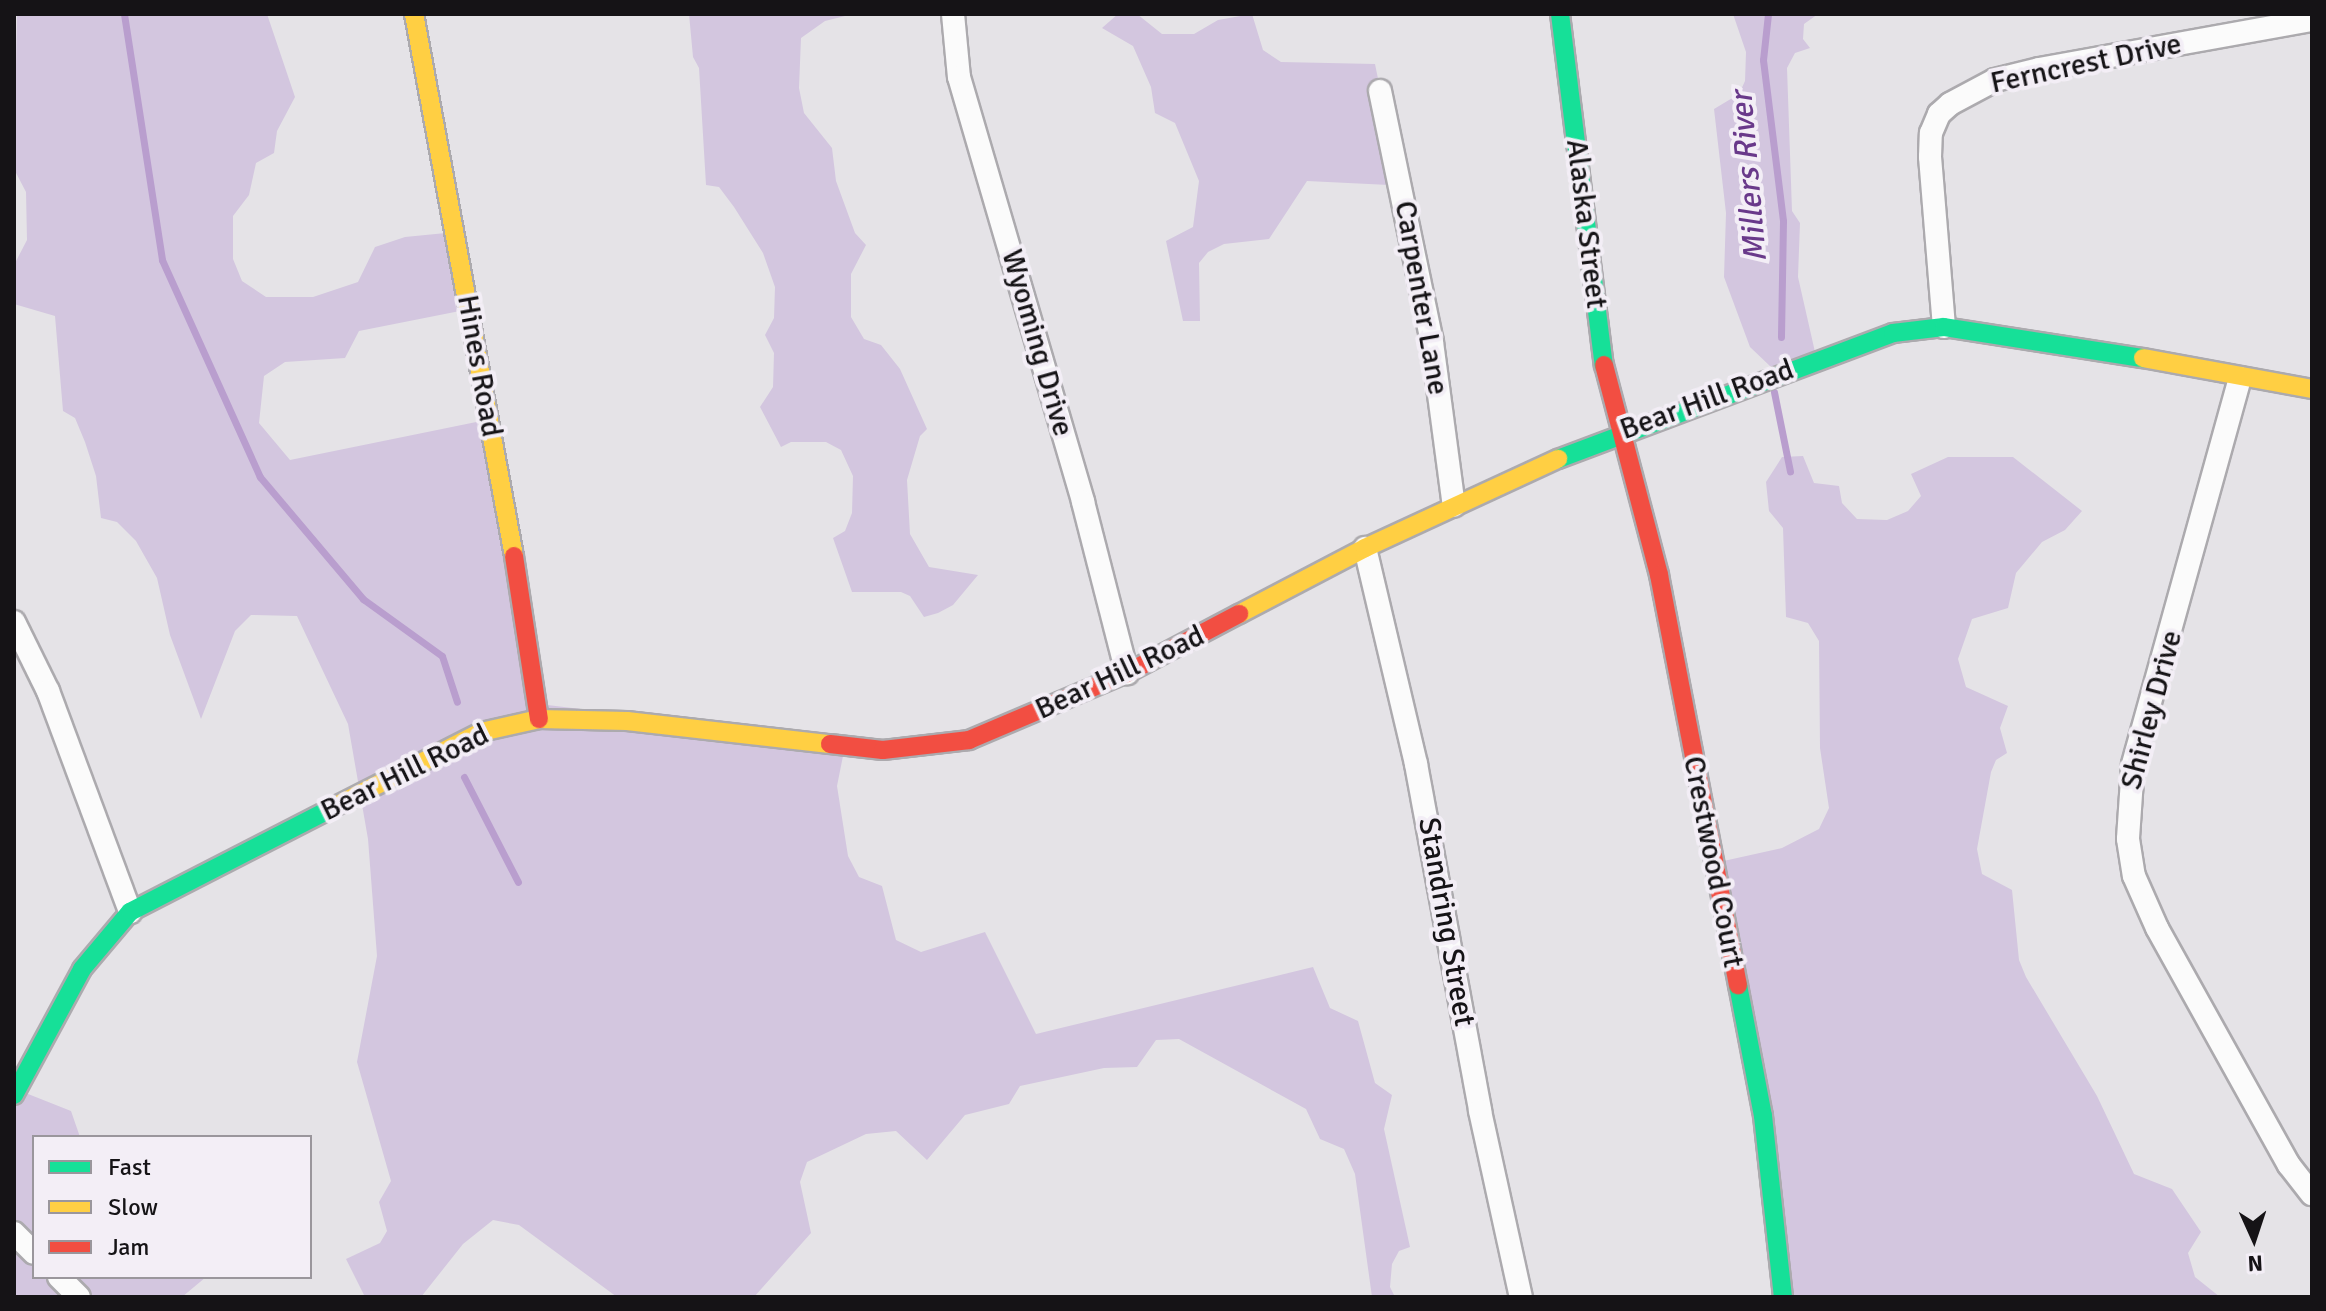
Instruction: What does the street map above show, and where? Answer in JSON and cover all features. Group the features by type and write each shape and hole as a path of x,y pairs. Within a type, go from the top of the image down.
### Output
{"street":[{"name":"Hines Road","path":"414,14 530,642 539,719"},
{"name":"Wyoming Drive","path":"953,14 959,77 1083,502 1127,673"},
{"name":"Alaska Street","path":"1560,14 1607,388 1621,431"},
{"name":"Ferncrest Drive","path":"1944,327 1930,157 1931,133 1950,104 1995,80 2039,69 2312,20"},
{"name":"Carpenter Lane","path":"1380,91 1432,342 1454,506"},
{"name":"Bear Hill Road","path":"14,1095 82,969 130,912 468,738 539,719 627,721 813,745 932,748 1014,722 1127,673 1365,548 1621,431 1893,333 1944,327 2048,340 2312,389"},
{"name":"Shirley Drive","path":"2240,378 2136,750 2128,839 2134,876 2157,928 2289,1165 2312,1194"},
{"name":"Crestwood Court","path":"1621,431 1659,575 1763,1116 1783,1297"},
{"name":"Standring Street","path":"1365,548 1416,764 1480,1111 1521,1297"},
{"path":"14,622 48,691 130,912"},
{"path":"14,1233 32,1251"},
{"path":"61,1279 79,1297"}],"shaded area":[{"path":"17,14 267,14 295,97 277,131 274,153 256,163 249,195 233,216 233,259 242,281 266,297 313,297 358,282 375,247 405,237 456,232 475,308 359,331 345,358 285,362 264,376 259,423 290,460 491,419 539,704 846,741 837,786 848,856 859,877 882,886 896,940 921,952 985,932 1036,1034 1313,967 1330,1008 1358,1021 1375,1083 1392,1095 1384,1129 1410,1247 1399,1251 1392,1264 1390,1287 1395,1297 1372,1297 1355,1174 1344,1149 1320,1139 1306,1109 1179,1039 1156,1040 1137,1067 1104,1068 1020,1086 1009,1104 965,1115 927,1160 896,1131 866,1134 807,1162 800,1182 811,1233 754,1297 617,1297 519,1225 493,1220 463,1244 421,1297 365,1297 346,1259 380,1243 387,1231 379,1202 391,1181 357,1062 377,956 368,839 348,724 297,616 251,615 235,631 201,719 170,635 157,578 136,541 117,522 101,518 96,476 85,442 75,418 63,411 55,316 14,304 14,265 27,240 26,192 14,169"},
{"path":"689,14 853,14 825,21 801,38 799,88 804,113 832,148 836,181 855,233 866,245 851,274 851,317 864,339 881,345 900,369 927,429 920,436 907,480 910,534 929,567 978,575 953,605 938,613 924,617 910,596 901,592 852,592 833,538 845,531 852,513 853,476 841,450 826,442 791,442 781,447 760,407 773,387 774,353 765,335 774,318 775,287 763,253 734,207 719,187 706,185 699,68 693,57"},
{"path":"1118,14 1137,14 1162,34 1194,34 1218,20 1252,14 1263,50 1281,62 1375,64 1396,167 1389,185 1307,181 1269,239 1224,244 1208,252 1199,263 1200,321 1183,321 1166,241 1193,227 1199,181 1175,123 1155,113 1151,87 1133,46 1102,28"},
{"path":"1733,14 1818,14 1804,24 1803,39 1810,48 1795,53 1787,68 1792,211 1800,223 1798,277 1815,352 1771,367 1750,347 1724,277 1726,213 1714,109 1739,94 1745,81 1746,52"},
{"path":"1803,456 1814,483 1839,486 1842,503 1857,519 1887,520 1908,511 1921,496 1911,474 1948,457 2013,457 2082,511 2065,530 2042,542 2016,573 2008,608 1972,619 1958,659 1966,687 2008,706 2000,728 2007,753 1996,760 1991,772 1977,849 1982,874 2012,890 2019,960 2026,977 2097,1096 2134,1174 2172,1189 2201,1232 2188,1253 2195,1277 2220,1297 1788,1297 1719,862 1782,848 1819,829 1829,808 1820,748 1819,641 1808,623 1786,617 1783,528 1769,511 1766,482 1782,457"},
{"path":"18,1090 71,1111 79,1135 32,1135 32,1279 204,1279 182,1297 14,1297 14,1097"}],"waterway":[{"path":"124,14 162,260 260,477 363,599 442,656 457,702"},
{"name":"Millers River","path":"1768,14 1763,60 1783,221 1781,337"},
{"name":"Millers River","path":"1774,392 1790,471"},
{"path":"464,777 518,882"}],"traffic: fast":[{"path":"1560,14 1604,365"},
{"path":"1558,459 1893,333 1944,327 2143,358"},
{"path":"14,1095 82,969 130,912 330,809"},
{"path":"1738,985 1763,1116 1783,1297"}],"traffic: slow":[{"path":"414,14 514,556"},
{"path":"2143,358 2312,389"},
{"path":"1239,614 1365,548 1558,459"},
{"path":"330,809 481,732 539,719 627,721 830,744"}],"traffic: jam":[{"path":"1604,365 1659,575 1738,985"},
{"path":"514,556 539,719"},
{"path":"830,744 883,750 969,740 1127,673 1239,614"}]}
